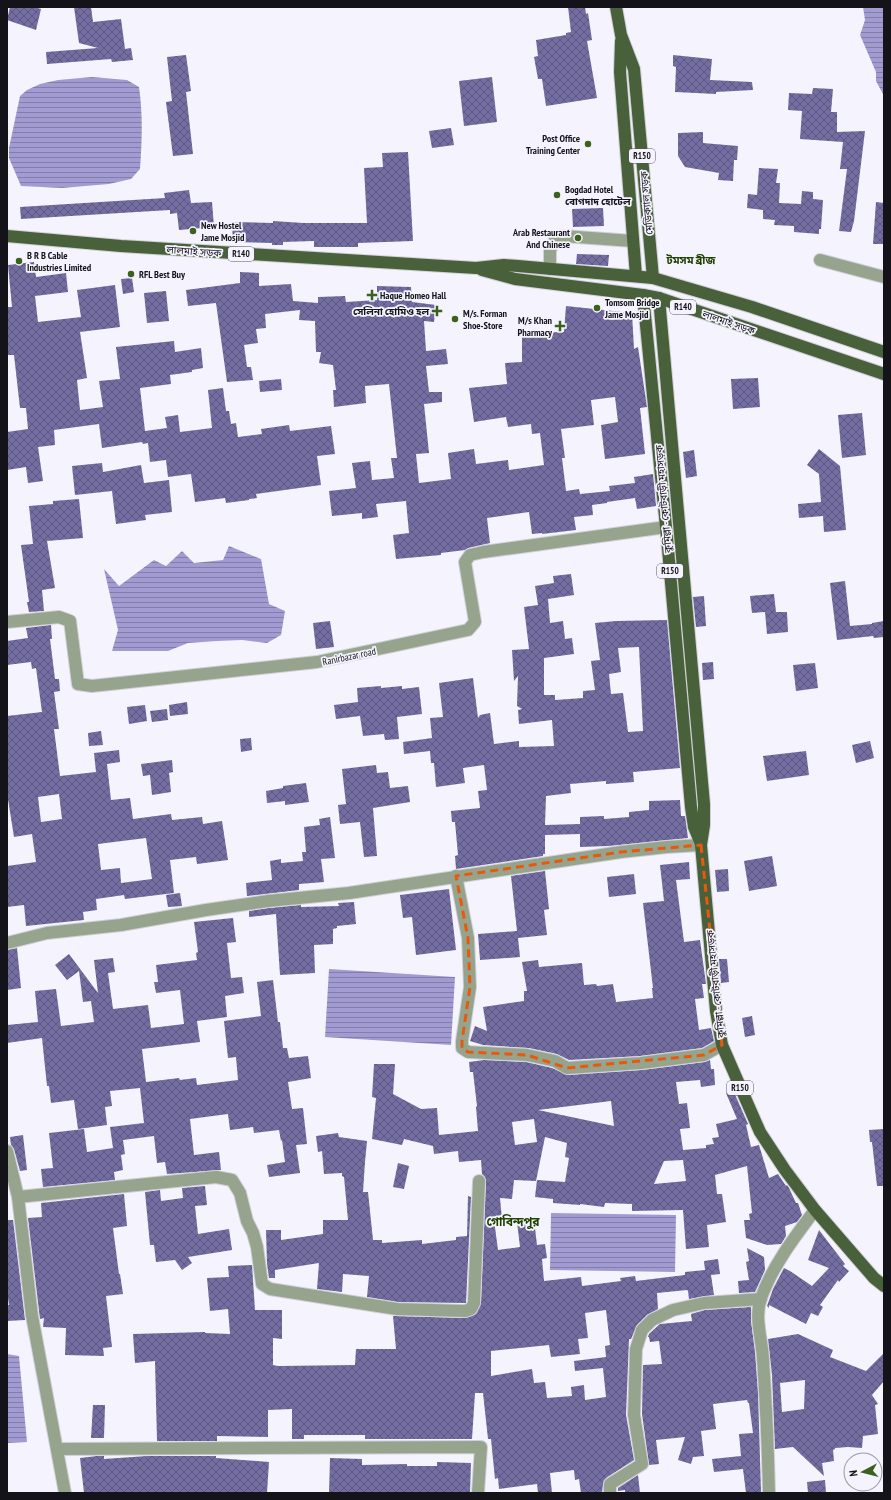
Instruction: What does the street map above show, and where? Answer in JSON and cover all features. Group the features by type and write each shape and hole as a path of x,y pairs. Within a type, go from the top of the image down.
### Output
{"main road":[{"name":"মেডিক্যাল সড়ক","path":"616,7 621,35 634,69 653,278"},
{"name":"মেডিক্যাল সড়ক","path":"621,35 620,72 636,276"},
{"path":"628,176 643,175"},
{"name":"লালমাই সড়ক","path":"7,236 121,246 476,268 504,265 653,278 752,307 884,352"},
{"name":"লালমাই সড়ক","path":"476,268 515,279 658,298 884,374"},
{"name":"কুমিল্লা - কোটবাড়ী মহাসড়ক","path":"643,295 666,527 691,807 694,827 701,845"},
{"name":"কুমিল্লা - কোটবাড়ী মহাসড়ক","path":"658,298 704,804 704,825 701,845 716,1011 722,1045 760,1132 785,1170 815,1210 874,1278 884,1286"},
{"path":"668,554 682,553"}],"street":[{"path":"550,268 550,250 556,238 563,236 633,241"},
{"path":"820,260 884,277"},
{"name":"Ranirbazar road","path":"7,622 59,617 70,621 78,684 92,686 318,662 468,630 475,622 465,562 470,555 666,527"},
{"path":"7,944 47,933 121,925 268,901 349,893 621,852 701,845"},
{"path":"456,876 468,938 470,987 462,1041 462,1048 468,1052 527,1056 555,1061 567,1068 704,1055 722,1045"},
{"path":"7,1151 18,1197 32,1316 65,1493"},
{"path":"18,1197 216,1177 232,1180 240,1193 247,1221 255,1240 262,1284 270,1289 397,1309 465,1311 471,1309 474,1303 479,1181"},
{"path":"769,1493 763,1358 758,1314 761,1299 772,1272 791,1241 815,1210"},
{"path":"610,1493 610,1484 642,1464 634,1415 636,1349 642,1330 652,1320 674,1310 704,1303 761,1299"},
{"path":"57,1449 481,1447 478,1493"}],"highlighted area":[{"path":"701,845 722,1045 704,1055 567,1068 527,1055 468,1052 462,1048 462,1041 470,987 468,938 456,876 621,852"}],"shaded area":[{"path":"863,7 884,7 884,96 876,81 876,72 860,35 865,20"},
{"path":"92,77 127,80 139,87 142,128 140,169 131,179 109,184 62,188 21,186 9,158 9,148 20,96 27,90 40,84 58,80"},
{"path":"229,546 261,559 269,604 285,611 281,635 267,643 242,640 217,641 188,643 168,651 112,651 118,630 104,569 119,586 154,560 166,566 182,551 194,563 223,560"},
{"path":"329,969 455,977 451,1045 325,1037"},
{"path":"551,1213 676,1215 675,1272 550,1270"},
{"path":"7,1354 19,1356 27,1442 7,1443"}],"building":[{"path":"10,7 34,7 41,9 36,30 7,20"},
{"path":"74,7 91,7 93,22 121,19 125,49 131,48 133,60 112,62 111,59 47,64 46,52 98,48 79,43"},
{"path":"568,7 585,7 586,14 588,13 592,40 587,41 597,98 546,106 542,79 538,79 534,57 538,56 536,40 566,35 566,33 571,32"},
{"path":"186,55 191,91 186,92 193,154 173,156 166,102 172,101 167,57"},
{"path":"673,55 712,59 710,80 752,82 753,90 716,92 716,94 675,92 676,67 673,66"},
{"path":"492,77 497,122 464,126 459,81"},
{"path":"813,88 833,89 831,112 837,112 837,132 865,131 854,221 851,232 839,231 847,169 840,169 843,142 800,139 802,111 788,110 789,93 812,94"},
{"path":"451,128 454,145 432,148 429,131"},
{"path":"703,132 703,143 738,146 737,160 734,160 733,181 718,180 719,173 685,167 678,156 678,133"},
{"path":"408,152 413,241 358,243 358,247 314,247 314,241 283,242 283,245 272,245 272,243 232,242 233,222 273,223 273,221 303,223 367,223 364,168 383,167 382,153"},
{"path":"759,168 778,169 776,183 780,183 779,203 801,204 802,191 813,192 813,199 823,200 821,229 819,229 819,234 794,232 794,226 774,225 775,220 763,219 763,210 747,208 748,194 757,195"},
{"path":"189,190 191,203 212,202 214,227 179,230 177,213 170,214 170,210 21,219 20,207 165,198 164,193"},
{"path":"876,202 884,203 884,244 873,244"},
{"path":"603,208 604,226 573,227 572,209"},
{"path":"577,254 609,255 608,266 576,264"},
{"path":"34,262 36,277 66,273 68,292 35,296 38,322 81,317 77,290 115,285 120,327 80,332 87,378 77,380 80,410 103,407 99,381 120,379 116,347 174,341 175,352 201,348 203,368 192,370 192,372 170,375 171,384 140,388 145,431 167,428 165,417 178,415 180,432 212,428 208,390 223,388 226,411 229,411 231,424 236,423 238,437 262,434 261,429 289,425 290,431 331,426 335,454 317,456 321,485 256,494 257,498 249,500 226,503 225,498 195,502 191,474 168,477 166,460 150,462 148,443 143,444 142,442 102,448 99,424 54,430 55,445 38,447 43,481 28,483 26,467 7,470 7,432 28,429 26,408 20,408 14,355 7,355 7,307 12,307 8,265"},
{"path":"240,272 259,273 259,286 291,284 293,301 318,303 318,297 345,296 346,302 377,300 377,286 411,287 412,302 436,305 434,322 424,321 426,351 446,349 448,364 426,366 429,392 442,392 442,402 424,404 429,453 416,454 419,483 451,479 448,453 474,449 476,464 508,460 509,470 544,465 540,433 532,434 531,424 508,427 506,417 474,422 469,388 507,384 505,363 522,362 522,333 564,332 566,306 632,313 634,349 638,347 647,407 640,408 645,454 605,459 601,425 618,422 615,397 591,400 594,425 561,429 565,458 562,458 566,491 579,489 580,494 610,491 609,486 635,483 634,477 653,474 656,506 637,509 635,498 592,505 593,515 574,517 576,530 542,534 532,534 529,512 487,518 490,543 465,550 441,553 441,555 396,559 393,535 409,533 406,501 376,504 378,517 362,519 362,513 332,516 329,491 356,488 352,463 370,461 372,480 394,478 391,458 397,458 389,384 365,386 366,403 334,407 333,390 336,390 333,365 319,363 321,352 316,352 315,321 299,320 300,310 265,314 266,328 256,329 258,343 244,345 247,367 251,367 253,380 227,382 216,303 188,306 186,290 240,283"},
{"path":"132,278 134,292 123,294 121,279"},
{"path":"166,291 169,321 147,323 144,293"},
{"path":"758,378 760,407 733,409 731,379"},
{"path":"281,379 282,390 260,392 259,381"},
{"path":"862,413 866,455 842,458 838,415"},
{"path":"819,449 840,466 846,530 824,532 823,516 799,518 798,504 821,502 819,474 807,465"},
{"path":"694,450 697,476 686,478 683,452"},
{"path":"102,463 103,472 141,465 144,483 169,480 172,512 145,515 146,520 116,524 112,491 75,495 72,466"},
{"path":"79,499 83,538 47,541 55,588 42,590 44,611 29,612 21,545 33,544 29,506 53,504 53,501"},
{"path":"571,574 574,595 548,599 550,623 563,621 565,639 572,638 574,654 544,658 544,695 555,695 555,700 583,698 583,691 595,690 591,661 600,660 595,623 667,620 680,768 633,772 634,782 606,784 606,781 570,784 571,793 546,796 545,825 580,824 580,817 604,816 604,819 629,817 629,812 649,810 649,801 680,800 681,816 685,816 688,838 608,846 580,847 580,834 545,835 545,854 543,854 543,856 456,869 455,856 458,855 455,822 452,822 451,811 480,808 478,791 487,790 484,765 463,768 465,783 436,787 434,763 431,763 430,751 404,754 403,742 432,738 430,718 443,717 439,683 473,678 478,718 480,715 490,713 494,744 519,741 519,747 554,746 552,720 519,724 518,710 522,709 517,706 518,676 514,681 512,650 529,649 524,607 538,605 535,586 554,583 553,576","holes":["639,647 643,731 628,732 623,693 611,694 609,674 621,672 618,648"]},
{"path":"845,581 850,626 872,624 884,621 884,637 874,638 873,636 837,640 830,583"},
{"path":"774,594 776,612 787,612 788,632 767,634 765,612 752,613 750,596"},
{"path":"704,596 706,626 696,627 693,597"},
{"path":"330,621 334,647 316,649 313,623"},
{"path":"51,625 52,639 50,639 55,679 59,679 60,691 54,692 59,729 54,729 60,776 96,772 94,753 119,750 120,762 107,764 111,800 130,798 133,819 171,814 172,820 202,817 203,824 222,821 228,860 197,864 196,857 170,860 174,893 125,899 124,895 96,899 97,910 83,912 84,920 26,926 24,905 7,907 7,866 36,862 32,834 14,837 7,793 7,716 42,712 36,668 32,669 31,662 7,665 7,641 28,638 26,628","holes":["59,794 62,819 41,822 38,797","146,838 152,879 121,883 120,868 101,870 98,844"]},
{"path":"713,662 714,679 703,680 702,663"},
{"path":"815,663 818,688 796,691 793,665"},
{"path":"381,686 381,688 402,686 402,689 419,687 422,714 397,717 399,739 385,740 384,734 363,736 360,716 336,719 334,705 358,702 357,688"},
{"path":"187,702 188,714 170,716 169,705"},
{"path":"145,705 147,721 129,724 127,707"},
{"path":"167,709 168,720 152,722 150,711"},
{"path":"101,731 103,745 89,746 88,733"},
{"path":"251,738 252,750 241,752 240,739"},
{"path":"870,741 874,758 856,763 852,745"},
{"path":"806,751 809,775 767,781 763,756"},
{"path":"172,760 173,772 169,773 171,792 152,795 150,775 143,776 141,764"},
{"path":"376,765 377,773 388,772 390,788 408,786 410,802 373,808 377,856 364,857 360,822 340,824 338,805 346,804 342,769"},
{"path":"306,783 309,802 285,805 285,801 267,803 266,791 283,788 283,786"},
{"path":"330,817 335,858 321,859 324,882 299,884 299,890 247,896 246,883 272,880 270,861 281,859 281,863 303,861 302,852 306,852 304,827 320,825 319,819"},
{"path":"772,856 777,886 749,891 744,861"},
{"path":"689,862 690,879 676,880 684,942 700,940 706,984 702,984 704,998 695,999 699,1030 711,1028 714,1041 702,1048 640,1056 569,1060 557,1054 529,1048 483,1045 470,1041 475,1026 487,1031 483,1007 524,1001 524,991 527,991 522,962 538,960 539,967 582,963 584,985 596,984 597,986 613,984 616,1002 653,998 643,903 664,901 660,865"},
{"path":"728,869 729,891 717,892 715,870"},
{"path":"545,871 549,909 544,910 547,935 518,938 520,957 480,960 478,934 517,931 511,876"},
{"path":"634,874 636,894 609,897 607,877"},
{"path":"449,889 456,950 416,955 412,917 403,918 400,895"},
{"path":"180,893 182,906 168,907 166,895"},
{"path":"354,902 356,924 337,926 337,928 333,929 333,944 314,945 315,973 280,975 276,914 249,917 249,911 269,908 301,905 301,907 339,906 338,903"},
{"path":"233,918 236,942 227,943 231,978 242,977 244,993 225,996 227,1017 197,1021 200,1042 142,1049 146,1082 179,1078 180,1080 196,1078 197,1085 238,1080 236,1057 228,1058 224,1021 261,1016 257,982 273,980 283,1048 287,1048 289,1058 308,1056 311,1078 288,1082 292,1109 303,1108 307,1144 296,1145 300,1173 269,1177 267,1165 285,1162 279,1130 254,1133 253,1127 230,1130 228,1114 190,1119 194,1155 219,1152 221,1170 167,1174 165,1162 157,1163 154,1136 123,1140 125,1154 121,1155 123,1170 114,1172 115,1180 43,1187 41,1169 53,1168 49,1133 84,1129 87,1152 113,1148 110,1127 144,1123 140,1088 110,1091 112,1106 105,1107 107,1125 78,1129 74,1100 51,1103 49,1086 47,1086 42,1038 7,1043 7,1025 38,1022 35,991 56,989 61,1026 94,1022 91,1001 83,1002 79,971 67,980 55,965 69,954 98,993 94,960 113,958 115,972 108,973 113,1009 148,1005 151,1028 184,1024 180,990 156,993 154,982 158,982 156,965 197,960 196,953 198,952 194,922"},
{"path":"17,948 21,988 7,990 7,950"},
{"path":"719,959 727,959 729,982 721,983"},
{"path":"752,1016 755,1035 745,1037 742,1018"},
{"path":"484,1060 526,1062 552,1068 568,1075 642,1070 705,1062 710,1060 711,1069 714,1069 715,1085 701,1087 700,1080 676,1082 679,1104 687,1103 690,1128 680,1129 683,1150 706,1148 706,1145 714,1144 712,1138 719,1137 716,1124 737,1119 726,1093 733,1090 748,1124 746,1125 751,1147 759,1145 769,1178 778,1174 789,1188 796,1203 798,1203 802,1215 797,1222 785,1226 786,1236 781,1244 767,1245 746,1238 744,1220 750,1220 749,1214 752,1213 747,1166 715,1175 717,1194 722,1194 726,1222 707,1225 709,1247 686,1249 683,1210 632,1211 632,1204 605,1203 604,1207 553,1203 553,1199 535,1197 537,1180 565,1182 569,1158 565,1157 567,1143 545,1137 536,1181 514,1180 512,1199 500,1198 502,1220 494,1220 498,1250 520,1247 517,1222 534,1220 537,1245 545,1244 547,1258 542,1259 544,1281 581,1277 582,1286 621,1281 620,1278 635,1276 636,1281 685,1275 685,1272 705,1270 704,1261 718,1259 720,1274 711,1275 714,1295 689,1299 687,1290 657,1293 658,1309 647,1315 637,1325 631,1339 629,1339 626,1415 634,1460 606,1478 603,1484 602,1493 581,1493 579,1479 575,1480 574,1470 550,1473 552,1493 538,1493 537,1484 499,1489 498,1478 495,1479 491,1439 488,1439 483,1393 475,1393 472,1439 365,1439 365,1435 304,1435 304,1439 292,1439 292,1409 268,1410 268,1437 217,1436 217,1441 157,1441 155,1361 135,1363 133,1334 205,1332 230,1334 228,1309 210,1311 207,1278 229,1277 228,1266 252,1265 255,1310 282,1310 282,1339 273,1338 273,1365 278,1366 355,1365 356,1349 396,1349 393,1316 465,1318 476,1314 481,1303 486,1181 482,1174 481,1160 459,1162 458,1151 434,1154 433,1146 404,1139 402,1145 372,1139 376,1098 372,1097 374,1064 395,1064 393,1094 421,1109 437,1108 439,1135 478,1131 473,1072 470,1072 469,1062","holes":["611,1101 614,1126 538,1110","534,1119 537,1142 515,1145 512,1122","683,1160 686,1181 654,1184 664,1161","606,1310 610,1345 605,1346 606,1357 574,1361 575,1371 603,1368 606,1397 585,1400 584,1385 571,1387 572,1396 547,1398 545,1382 534,1383 532,1369 491,1376 491,1351 549,1345 551,1357 580,1354 578,1339 588,1338 585,1313"]},
{"path":"884,1129 884,1186 877,1186 872,1142 870,1142 869,1130"},
{"path":"338,1133 339,1137 367,1141 363,1192 368,1192 373,1240 382,1240 382,1243 422,1240 422,1244 456,1240 456,1237 467,1236 468,1196 471,1197 466,1303 398,1302 367,1297 369,1276 343,1274 342,1292 317,1289 319,1263 275,1270 275,1278 269,1278 266,1230 281,1230 281,1240 323,1234 323,1220 348,1220 344,1177 342,1176 342,1173 324,1174 322,1151 318,1152 316,1136"},
{"path":"23,1135 27,1170 20,1171 14,1149 11,1145 10,1137"},
{"path":"398,1163 409,1166 404,1189 393,1187"},
{"path":"205,1186 207,1205 195,1206 198,1234 229,1229 232,1250 188,1257 192,1263 182,1270 175,1260 156,1262 154,1245 150,1245 145,1192 160,1190 161,1201 183,1198 182,1188"},
{"path":"124,1194 127,1226 113,1228 123,1294 106,1296 112,1347 103,1348 104,1356 65,1355 66,1328 43,1327 44,1318 40,1319 28,1218 42,1217 41,1203"},
{"path":"7,1220 13,1220 25,1320 7,1321 7,1305 9,1305 7,1292"},
{"path":"819,1230 845,1264 843,1266 849,1271 839,1282 838,1280 820,1305 823,1307 818,1316 811,1313 806,1324 769,1305 769,1308 767,1306 773,1289 784,1268 812,1286 829,1268 808,1260"},
{"path":"747,1248 764,1257 765,1270 755,1292 739,1293 738,1281 749,1280 746,1262 749,1261"},
{"path":"751,1307 758,1393 761,1492 746,1493 743,1469 714,1472 712,1459 741,1456 739,1434 753,1433 749,1403 747,1400 713,1404 716,1429 701,1431 704,1456 693,1457 691,1464 678,1460 685,1437 656,1440 659,1464 649,1465 642,1414 643,1365 662,1364 659,1341 650,1342 648,1337 649,1334 660,1324 692,1321 691,1314 705,1310"},
{"path":"798,1334 833,1350 830,1357 866,1371 884,1353 884,1381 872,1395 878,1404 875,1405 878,1434 863,1436 862,1448 835,1448 833,1450 834,1461 822,1463 824,1476 793,1447 775,1449 772,1375 768,1339","holes":["805,1380 804,1409 782,1412 780,1383"]},
{"path":"93,1405 105,1405 104,1438 91,1438"},
{"path":"104,1456 104,1459 147,1456 216,1456 216,1458 269,1462 267,1493 84,1493 80,1458"},
{"path":"330,1458 362,1459 362,1465 407,1464 407,1466 437,1466 437,1462 471,1463 470,1493 329,1493"},
{"path":"638,1475 640,1493 625,1493 625,1490 618,1491 618,1488"},
{"path":"825,1480 826,1493 808,1493 807,1482"}],"place":[{"name":"Post Office Training Center","path":"588,144"},
{"name":"Bogdad Hotel বোগদাদ হোটেল","path":"557,195"},
{"name":"New Hostel Jame Mosjid","path":"193,231"},
{"name":"Arab Restaurant And Chinese","path":"578,238"},
{"name":"B R B Cable Industries Limited","path":"19,261"},
{"name":"RFL Best Buy","path":"131,274"},
{"name":"Haque Homeo Hall","path":"372,295"},
{"name":"Tomsom Bridge Jame Mosjid","path":"597,308"},
{"name":"সেলিনা হোমিও হল","path":"437,311"},
{"name":"M/s. Forman Shoe-Store","path":"455,319"},
{"name":"M/s Khan Pharmacy","path":"560,326"}],"district":[{"name":"টমসম ব্রীজ","path":"691,260"},
{"name":"গোবিন্দপুর","path":"513,1222"}]}
